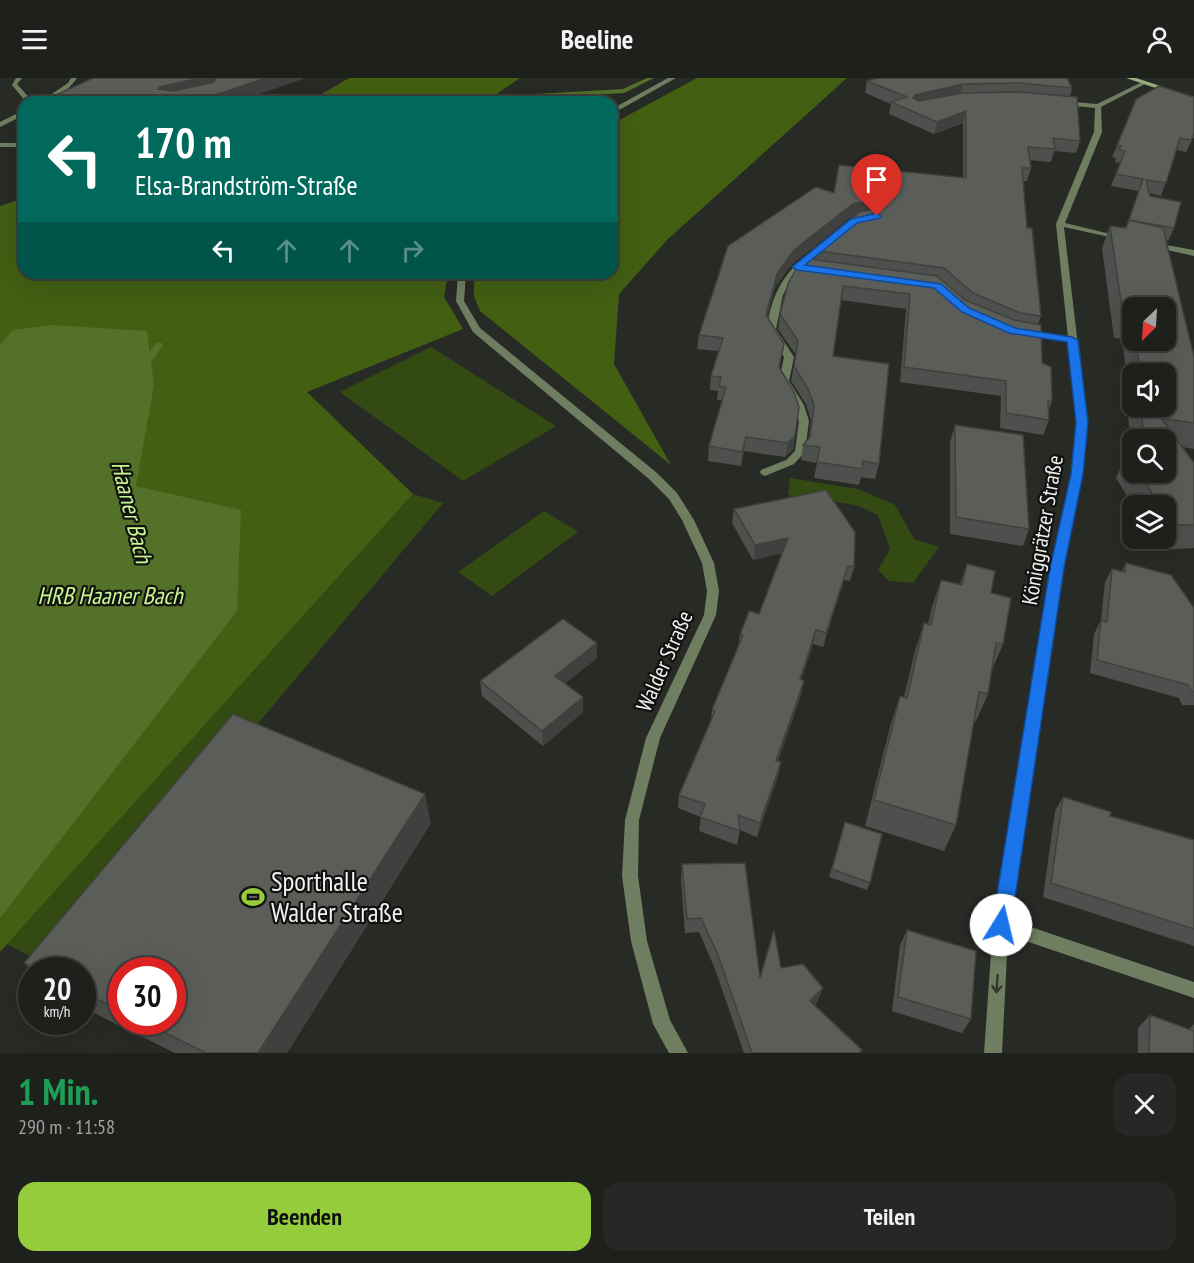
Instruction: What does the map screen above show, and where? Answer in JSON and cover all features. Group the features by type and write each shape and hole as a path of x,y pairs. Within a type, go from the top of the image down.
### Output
{"main road":[{"path":"1129,78 1194,99"}],"street":[{"path":"19,78 14,84 25,96"},
{"path":"52,96 70,84 74,78"},
{"path":"618,109 673,78"},
{"path":"1051,102 1098,106 1142,84"},
{"name":"Königgrätzer Straße","path":"993,1053 1001,925 1057,568 1077,474 1082,422 1060,224 1098,132 1098,106"},
{"path":"0,125 18,115"},
{"path":"0,146 18,146"},
{"path":"1060,224 1194,253"},
{"path":"765,472 790,462 800,452 804,421 799,405 784,381 789,357 771,329 776,304 784,281 797,267 829,241"},
{"path":"797,267 820,271"},
{"name":"Walder Straße","path":"462,279 460,301 476,330 653,476 673,496 688,520 708,563 713,591 710,615 653,738 632,820 630,876 639,941 662,1024 679,1053"},
{"path":"1013,331 1072,340"},
{"path":"1001,925 1194,990"}],"shaded area":[{"path":"349,78 520,78 494,96 318,96"},
{"path":"697,78 847,78 667,240 619,294 614,364 671,465 480,311 474,296 474,279 618,279 618,121"},
{"path":"18,200 18,279 447,279 444,297 463,329 307,392 413,494 0,952 0,206"},
{"path":"431,347 556,426 463,481 340,392"},
{"path":"790,478 858,489 895,505 914,539 939,547 913,583 889,581 878,570 890,549 878,515 856,505 788,495"},
{"path":"413,494 443,503 62,957 32,957 7,944"},
{"path":"544,511 578,532 492,596 458,572"}],"water":[{"name":"HRB Haaner Bach","path":"52,325 147,331 154,385 136,486 241,510 237,611 0,918 0,345 13,330"}],"building":[{"path":"93,78 200,78 158,89 174,91 214,82 216,78 266,78 212,96 54,96"},
{"path":"877,78 1067,78 1072,88 1019,83 963,84 915,95 913,98 919,101 963,93 1019,92 1077,97 1080,141 1053,138 1055,149 1028,147 1031,168 1022,168 1027,228 1032,228 1041,316 1020,313 973,293 944,268 812,250 860,212 883,207 886,202 879,199 853,204 794,250 777,274 766,315 784,344 779,367 794,392 799,407 795,436 788,443 746,437 742,452 709,446 726,387 719,386 721,377 711,376 723,338 699,335 728,246 816,187 834,193 839,165 966,178 966,111 937,122 891,102 907,97 867,81"},
{"path":"1159,86 1194,97 1194,133 1191,140 1180,138 1166,183 1146,180 1150,196 1181,202 1174,228 1129,220 1143,179 1116,174 1125,151 1119,150 1121,146 1117,146 1136,99"},
{"path":"1129,220 1163,228 1194,357 1194,423 1161,418 1169,429 1143,429 1142,417 1176,417 1176,363 1139,363 1137,351 1176,351 1176,297 1122,297 1122,308 1110,226 1126,228"},
{"path":"802,258 937,276 965,300 1014,320 1041,325 1042,363 1051,367 1052,401 1048,401 1049,420 1006,413 1006,381 904,367 910,294 843,286 833,356 889,364 879,464 863,461 862,469 817,462 820,447 803,445 810,437 814,405 808,389 794,366 798,341 780,314 788,284"},
{"path":"955,425 1023,435 1029,529 956,517"},
{"path":"1176,438 1194,463 1194,525 1176,525 1176,495 1153,495 1146,483 1176,483"},
{"path":"826,490 855,532 854,567 848,566 826,633 816,630 800,679 804,681 776,761 781,762 760,823 738,815 740,831 700,817 705,804 679,795 715,711 712,710 743,635 740,635 749,611 759,614 788,538 755,545 734,509"},
{"path":"1126,563 1171,575 1194,608 1194,692 1188,685 1097,660 1101,620 1107,622 1112,569 1125,572"},
{"path":"967,564 995,571 991,593 1011,598 1003,644 996,643 988,694 979,692 956,825 874,800 900,696 907,698 924,623 931,625 941,580 962,585"},
{"path":"563,619 597,643 555,676 583,697 542,731 480,681"},
{"name":"Sporthalle Walder Straße","path":"233,714 425,794 258,1053 206,1053 169,1035 186,1035 186,957 108,957 108,1004 96,999 96,957 29,957"},
{"path":"1063,797 1111,812 1110,816 1194,840 1194,929 1051,883"},
{"path":"845,822 882,834 870,883 832,869"},
{"path":"745,863 760,978 774,930 781,968 803,964 823,988 810,1001 862,1050 859,1053 752,1053 718,955 701,918 687,919 682,864"},
{"path":"907,930 976,951 971,1019 898,997"},
{"path":"1150,1015 1194,1031 1194,1053 1149,1053"}],"waterway":[{"name":"Haaner Bach","path":"536,96 624,91 651,78"},
{"name":"Haaner Bach","path":"143,368 159,345"}],"place":[{"name":"Sporthalle Walder Straße","path":"253,897"}],"route":[{"path":"877,216 854,221 797,267 937,286 965,310 1013,331 1072,340 1082,422 1077,474 1057,568 1001,925"}]}
